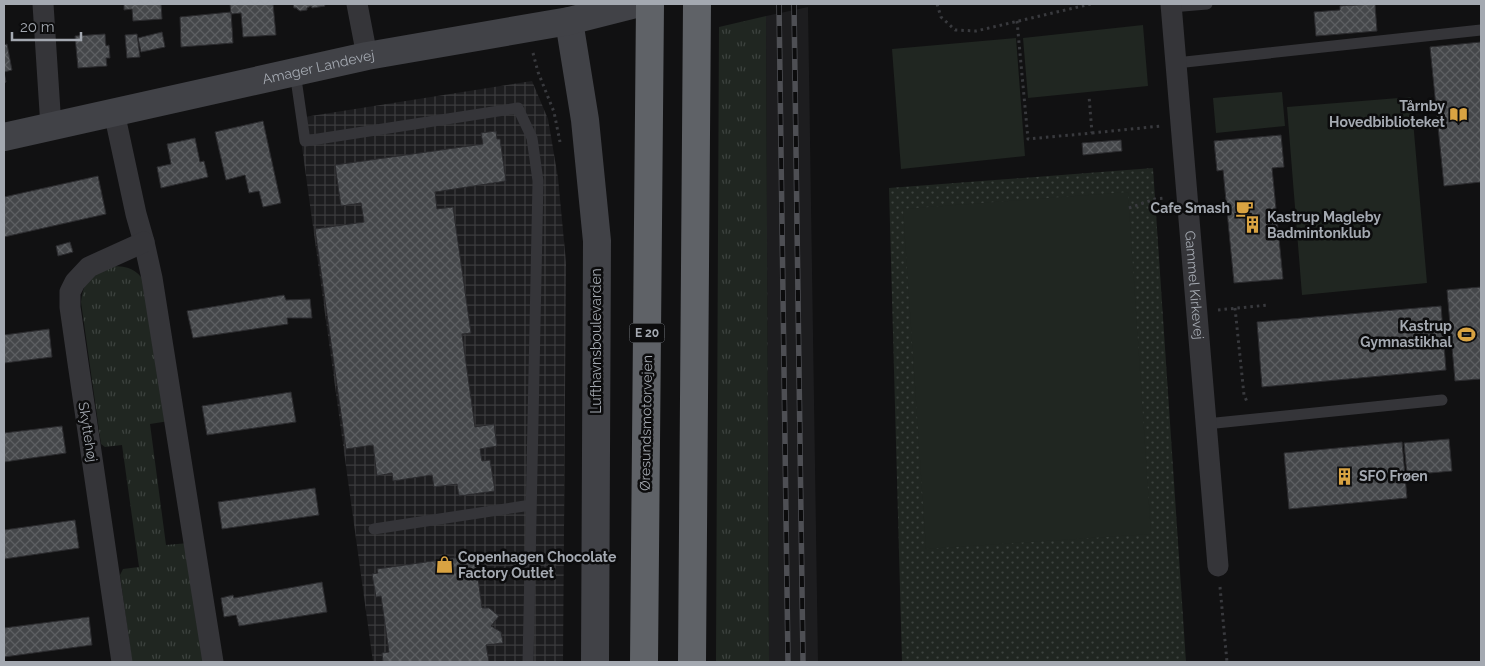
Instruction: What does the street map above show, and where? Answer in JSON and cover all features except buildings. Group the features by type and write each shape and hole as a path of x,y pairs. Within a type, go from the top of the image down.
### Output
{"highway":[{"name":"Øresundsmotorvejen","path":"644,662 650,4"},
{"path":"692,662 697,4"}],"street":[{"path":"43,4 51,127"},
{"path":"356,4 367,56"},
{"name":"Amager Landevej","path":"4,137 367,56 569,21 625,6"},
{"name":"Gammel Kirkevej","path":"1171,6 1218,566"},
{"name":"Lufthavnsboulevarden","path":"569,21 585,120 597,241 594,662"},
{"path":"114,112 144,242 163,344 214,662"},
{"name":"Skyttehøj","path":"122,662 70,307 70,292 75,282 89,267 144,242"}],"lane":[{"path":"1171,6 1206,4"},
{"path":"1176,63 1481,30"},
{"path":"295,72 305,141 518,108 532,138 538,181 528,662"},
{"path":"1206,424 1442,400"},
{"path":"374,528 531,506"}],"path":[{"path":"937,4 941,17 955,30 976,31 1091,4"},
{"path":"1017,22 1028,139 1181,124"},
{"path":"526,28 538,72 554,112 562,151"},
{"path":"1089,96 1092,133"},
{"path":"1129,208 1155,199 1187,197"},
{"path":"1197,312 1268,305"},
{"path":"1235,308 1244,395 1254,419"},
{"path":"1218,566 1227,662"}],"shaded area":[{"path":"808,7 818,662 769,662 766,16"},
{"path":"532,81 548,119 558,178 566,262 563,662 373,662 298,118"}],"green space":[{"path":"766,16 769,662 716,662 719,27"},
{"path":"1143,25 1148,86 1028,98 1023,38"},
{"path":"1016,38 1025,156 901,169 892,49"},
{"path":"1282,92 1285,126 1216,133 1213,98"},
{"path":"1411,97 1427,283 1302,295 1287,107"},
{"path":"1153,168 1186,662 902,662 889,188"},
{"path":"1128,192 1151,534 926,549 903,209"},
{"path":"114,266 133,270 147,284 169,421 150,424 166,545 189,543 207,662 132,662 120,575 123,569 139,567 122,445 105,447 101,444 81,302 85,287 90,278"}],"railway":[{"path":"779,4 788,662"},
{"path":"794,4 803,662"}],"place":[{"name":"Tårnby Hovedbiblioteket","path":"1459,114"},
{"name":"Cafe Smash","path":"1244,208"},
{"name":"Kastrup Magleby Badmintonklub","path":"1253,225"},
{"name":"Kastrup Gymnastikhal","path":"1466,334"},
{"name":"SFO Frøen","path":"1345,476"},
{"name":"Copenhagen Chocolate Factory Outlet","path":"444,565"}]}
